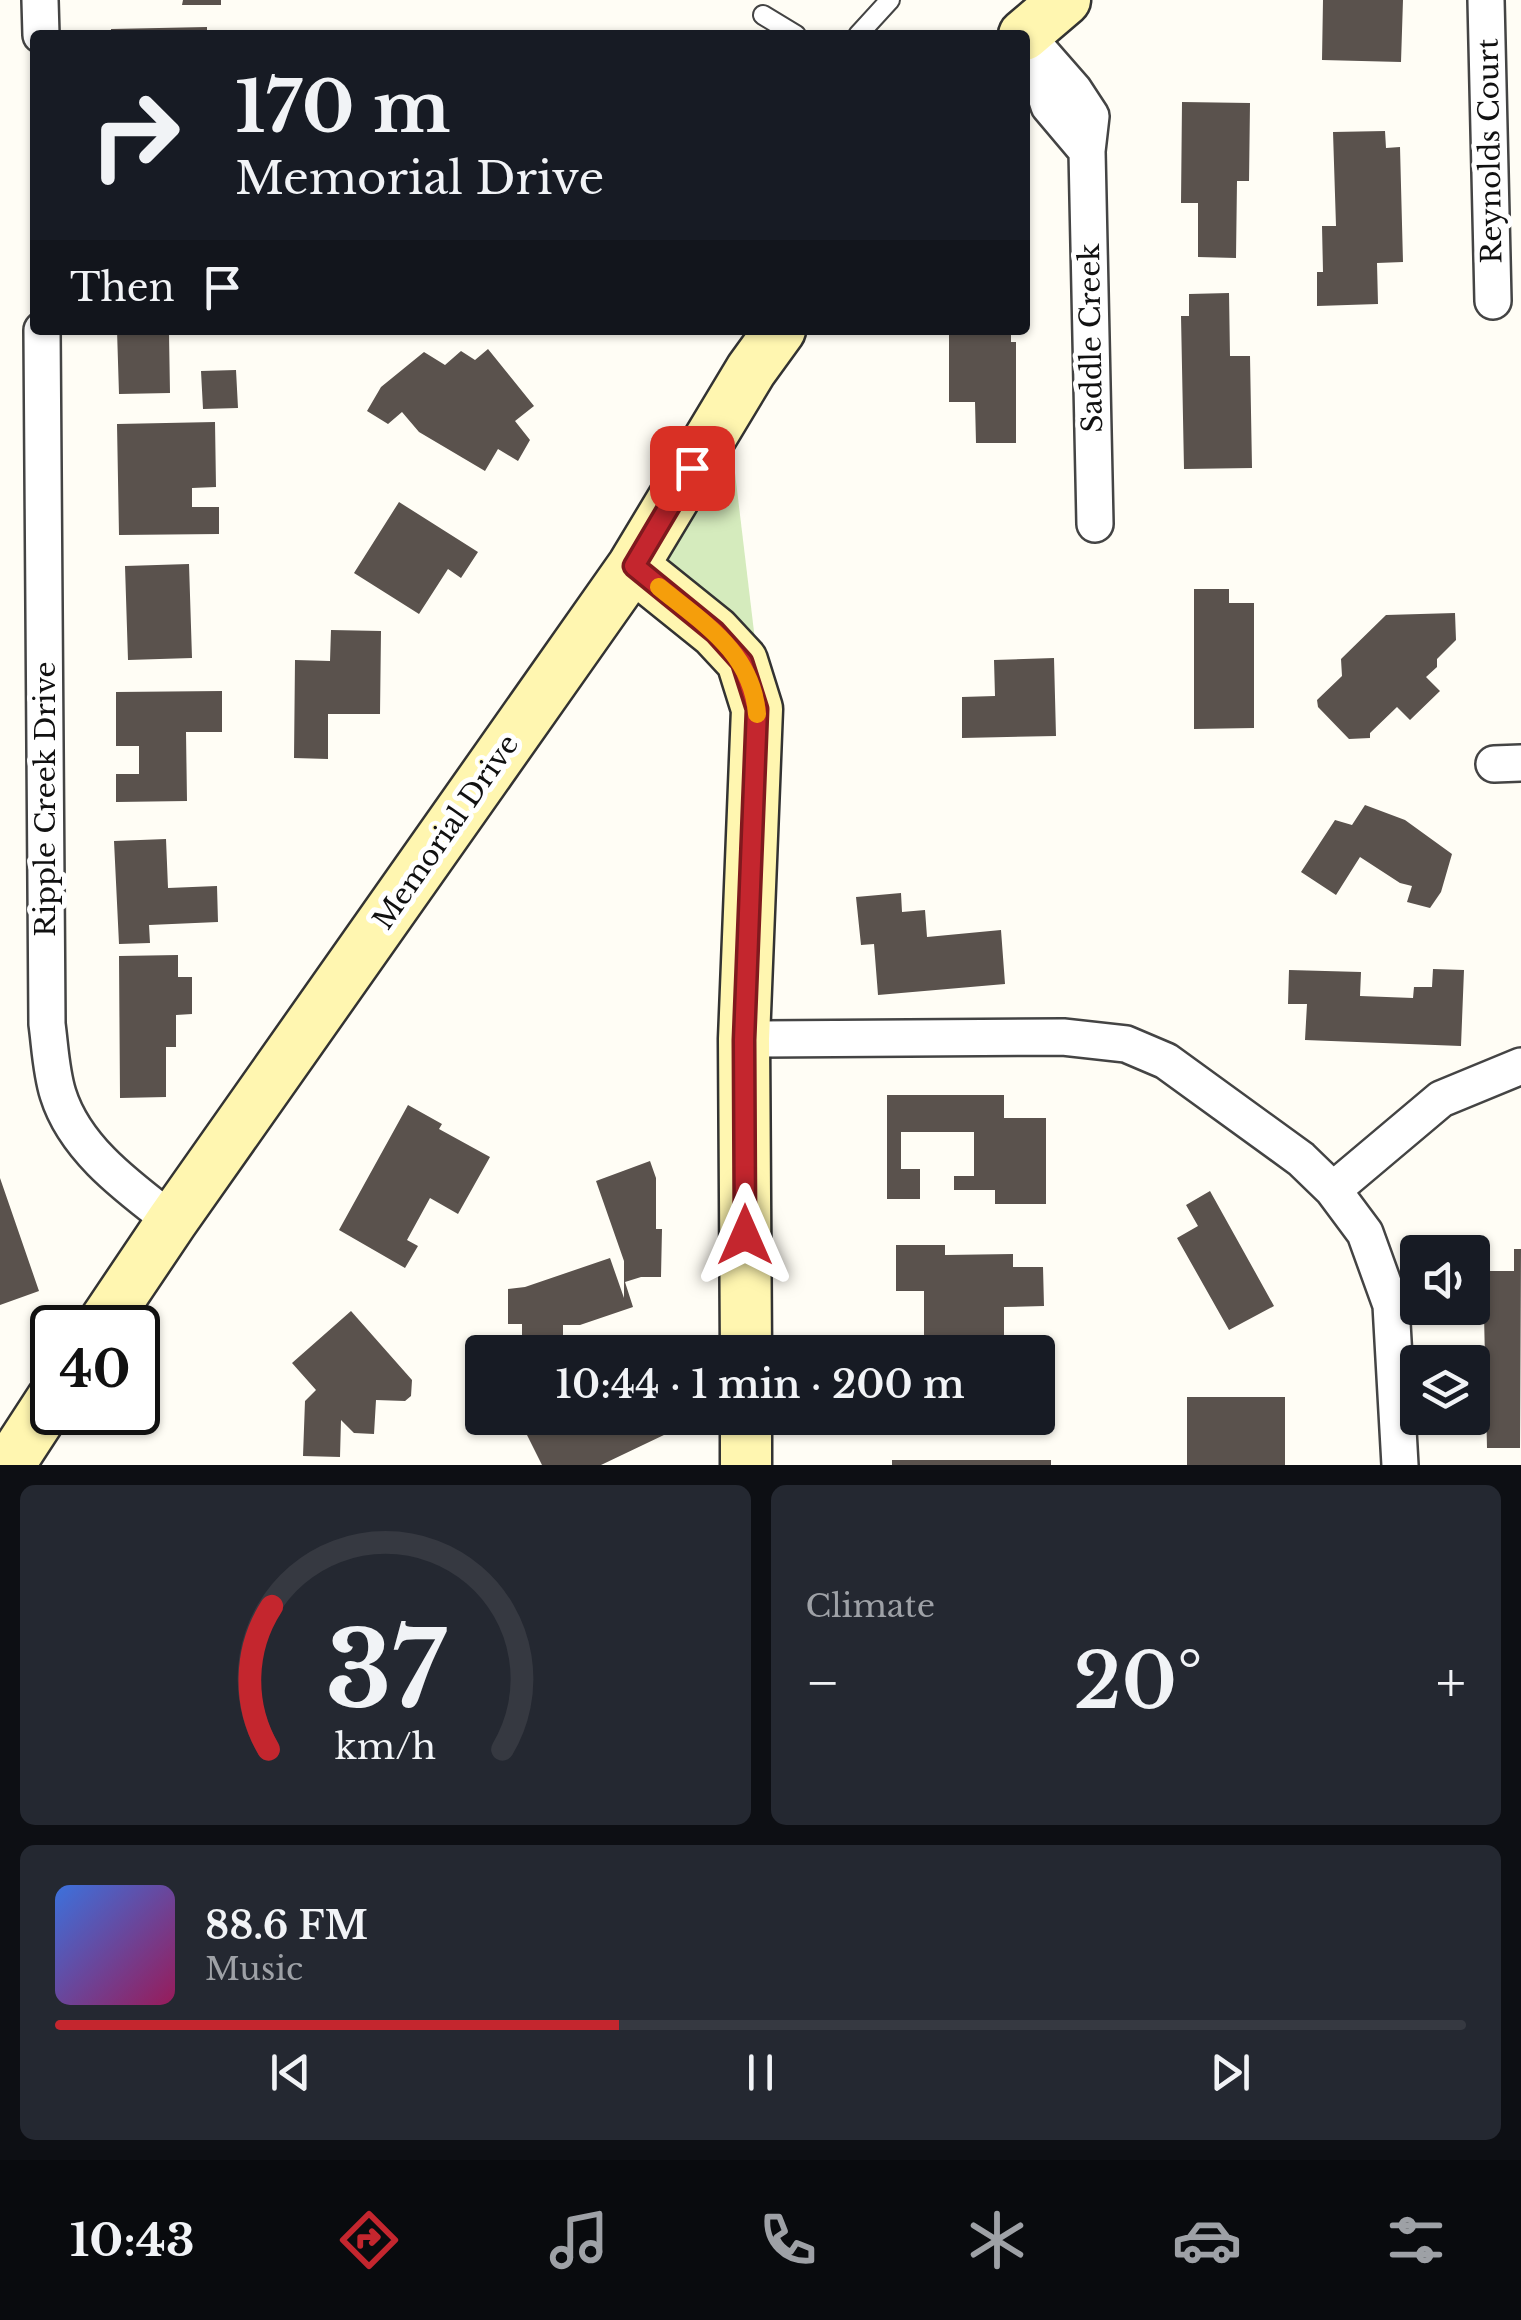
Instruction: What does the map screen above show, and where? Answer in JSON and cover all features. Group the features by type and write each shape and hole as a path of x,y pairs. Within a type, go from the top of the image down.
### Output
{"street":[{"path":"40,0 40,30"},
{"path":"1029,30 1065,0"},
{"name":"Reynolds Court","path":"1486,0 1493,301"},
{"name":"Saddle Creek","path":"1030,41 1074,90 1091,116 1086,151 1095,524"},
{"name":"Ripple Creek Drive","path":"42,335 46,1024 58,1095 82,1138 115,1177 172,1221"},
{"name":"Memorial Drive","path":"115,1305 634,566 751,370 776,335"},
{"path":"634,566 715,632 742,662 757,709 744,1040 746,1335"},
{"path":"744,1040 1064,1037 1126,1044 1166,1061 1301,1159 1334,1190 1365,1233 1391,1305 1400,1465"},
{"path":"1334,1190 1441,1099 1521,1066"},
{"path":"8,1465 30,1432"},
{"path":"746,1435 746,1465"}],"lane":[{"path":"863,30 890,0"},
{"path":"762,15 788,30"}],"green space":[{"path":"732,448 755,640 659,557"}],"building":[{"path":"183,0 221,0 221,5 182,5"},
{"path":"1323,0 1403,0 1401,62 1322,60"},
{"path":"207,27 207,30 111,29"},
{"path":"1182,102 1250,103 1249,181 1237,181 1236,258 1198,257 1198,203 1181,203"},
{"path":"1385,131 1386,148 1400,147 1403,262 1377,263 1378,304 1317,306 1317,272 1323,272 1322,226 1336,226 1333,132"},
{"path":"1229,293 1230,356 1250,356 1252,468 1184,469 1181,316 1189,316 1189,294"},
{"path":"117,335 169,335 170,393 119,394"},
{"path":"949,335 1011,335 1011,342 1016,342 1016,443 976,443 975,402 949,402"},
{"path":"488,349 534,406 515,421 530,440 518,461 498,449 485,471 419,432 402,412 388,424 367,411 381,387 424,352 445,365 461,351 475,360"},
{"path":"236,370 238,408 203,409 201,371"},
{"path":"215,422 216,487 192,488 192,507 219,507 219,534 119,535 117,424"},
{"path":"399,502 478,552 461,578 448,569 419,614 354,573"},
{"path":"189,564 192,658 128,660 125,566"},
{"path":"1194,589 1229,589 1229,603 1254,603 1254,728 1194,729"},
{"path":"1455,613 1456,640 1426,677 1440,691 1410,720 1397,707 1370,733 1370,738 1349,739 1318,707 1317,700 1342,676 1341,659 1386,615"},
{"path":"331,630 381,631 380,714 328,714 328,759 294,758 295,660 330,661"},
{"path":"1054,658 1056,736 962,738 962,697 995,696 994,660"},
{"path":"222,691 222,732 186,732 187,801 116,802 116,774 139,774 139,746 116,746 116,692"},
{"path":"1365,805 1405,820 1452,854 1441,892 1430,908 1407,902 1412,886 1400,883 1360,857 1336,895 1301,872 1335,820 1352,825"},
{"path":"166,839 168,888 217,886 218,922 149,925 150,943 119,944 114,841"},
{"path":"901,893 902,912 925,910 927,937 1001,930 1005,984 878,995 874,944 861,945 856,897"},
{"path":"178,955 178,977 192,977 192,1014 176,1015 176,1047 166,1047 166,1097 120,1098 119,956"},
{"path":"1433,969 1464,970 1461,1046 1305,1040 1307,1004 1288,1004 1289,970 1361,972 1360,996 1413,998 1414,987 1432,987"},
{"path":"887,1095 1004,1095 1004,1118 1046,1118 1046,1204 995,1204 995,1190 954,1190 954,1176 974,1176 974,1132 901,1132 901,1169 920,1169 920,1199 887,1199"},
{"path":"408,1105 442,1124 439,1129 490,1157 458,1214 430,1198 407,1240 418,1246 405,1268 339,1230"},
{"path":"650,1161 656,1178 656,1229 662,1229 661,1277 625,1282 633,1307 580,1325 563,1325 563,1335 522,1335 522,1324 508,1324 508,1289 525,1287 610,1258 624,1298 624,1261 596,1181"},
{"path":"0,1178 39,1291 0,1305"},
{"path":"1210,1191 1274,1306 1229,1330 1177,1238 1198,1226 1186,1205"},
{"path":"896,1245 945,1245 945,1255 1013,1254 1013,1267 1043,1267 1044,1306 1004,1307 1004,1335 924,1335 924,1291 896,1291"},
{"path":"1514,1249 1521,1249 1520,1448 1487,1448 1490,1345 1485,1345 1484,1325 1490,1325 1490,1271 1514,1271"},
{"path":"351,1311 412,1380 411,1396 405,1401 376,1400 374,1434 354,1433 341,1420 340,1457 303,1456 305,1401 316,1390 292,1363"},
{"path":"1187,1397 1285,1397 1285,1465 1187,1465"},
{"path":"527,1435 664,1435 601,1465 542,1465"},
{"path":"892,1460 1051,1460 1051,1465 892,1465"}],"slow traffic":[{"path":"659,587 715,632 742,662 757,714"}],"route":[{"path":"692,468 634,566 715,632 742,662 757,709 744,1040 745,1235"}]}
